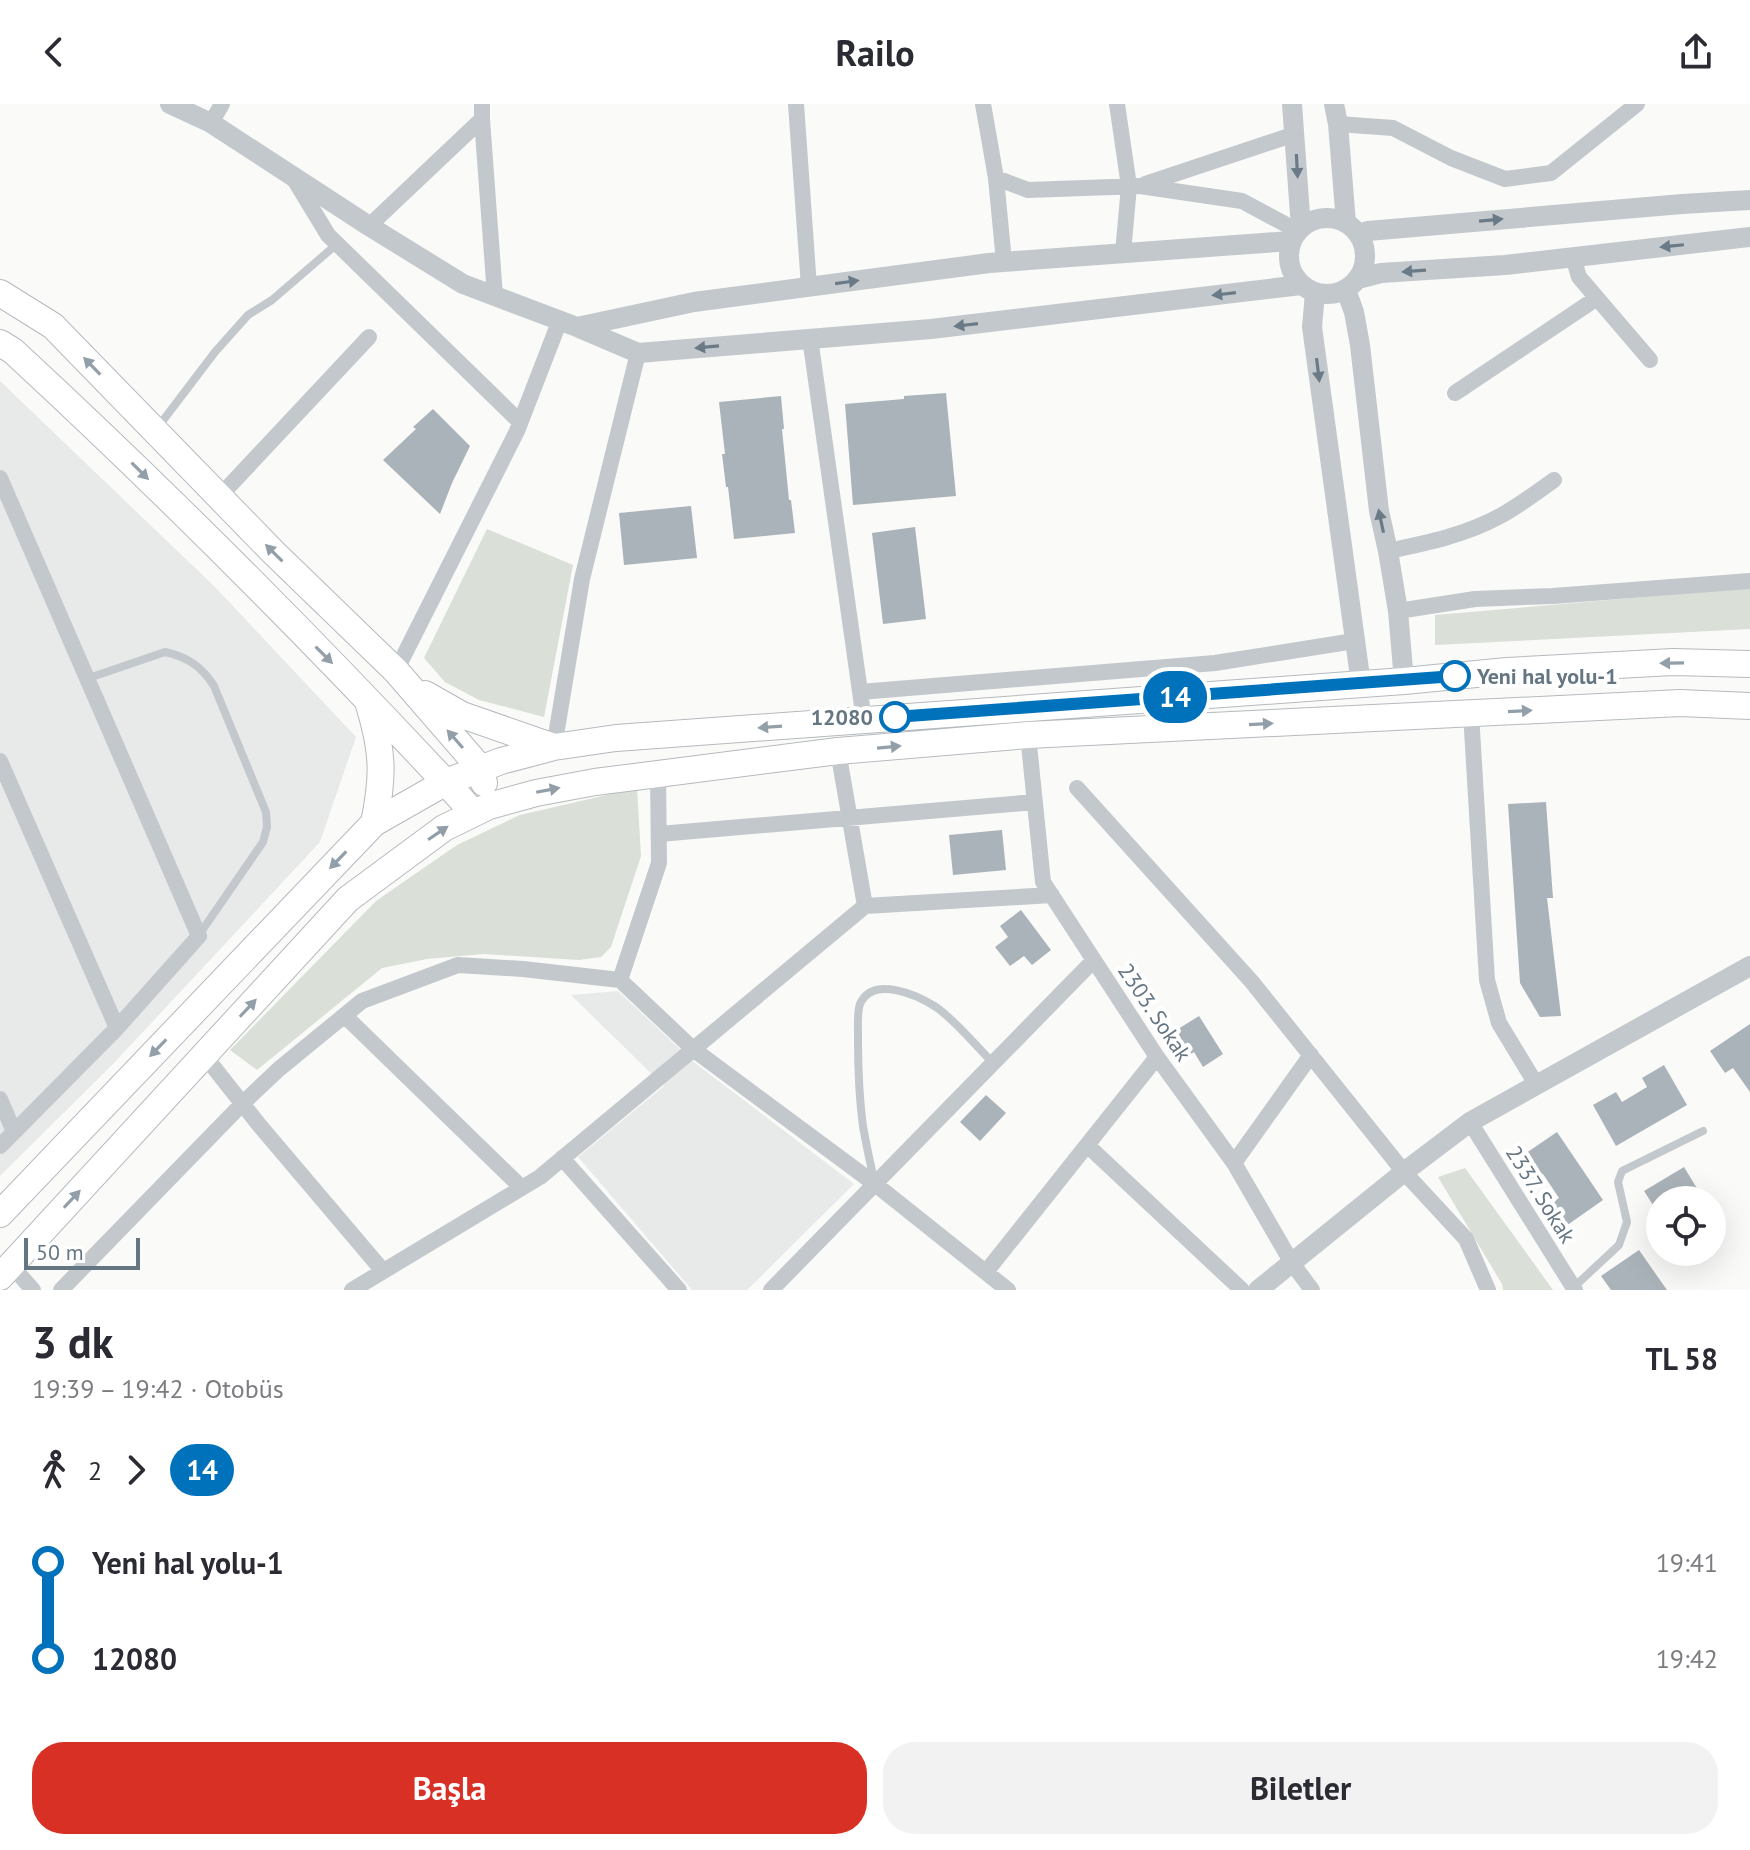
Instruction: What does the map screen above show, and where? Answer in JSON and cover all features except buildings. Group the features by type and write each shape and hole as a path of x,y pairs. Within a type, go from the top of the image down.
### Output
{"main road":[{"path":"0,293 53,326 273,552 402,678 481,769 481,810"},
{"path":"0,343 13,351 104,435 367,698 446,782 481,810"},
{"path":"0,1214 374,823 446,782 501,761 554,747 616,738 1507,671 1673,662 1750,664"},
{"path":"402,678 462,715 554,747"},
{"path":"367,698 378,736 382,771 374,823"},
{"path":"6,1271 348,899 444,828 481,810 536,793 658,772 838,751 1028,735 1680,703 1750,706"}],"street":[{"path":"170,104 211,123 463,284 638,353 931,329 1308,289 1330,295 1381,273 1505,265 1750,237"},
{"path":"211,123 222,104"},
{"path":"796,104 809,287"},
{"path":"983,104 996,178 1004,262"},
{"path":"1117,104 1134,186 1123,253"},
{"path":"1292,104 1297,233 1289,257 1292,272 1308,289 1361,684"},
{"path":"1404,681 1398,611 1379,511 1354,312 1352,285 1364,265 1364,249 1352,229 1336,114 1393,128 1451,158 1505,179 1551,173 1637,104"},
{"path":"369,226 482,112"},
{"path":"482,112 495,296"},
{"path":"1134,186 1295,134"},
{"path":"293,177 328,235 520,422"},
{"path":"996,178 1028,190 1134,186 1242,201 1297,233"},
{"path":"568,324 694,302 1004,262 1123,253 1297,233 1315,220 1331,218 1352,229 1368,231 1750,200"},
{"path":"1573,257 1579,277 1650,360"},
{"path":"1455,393 1597,298"},
{"path":"402,678 568,324"},
{"path":"219,497 369,337"},
{"path":"810,338 864,720"},
{"path":"554,747 582,579 638,353"},
{"path":"0,478 199,936 117,1028 0,1146"},
{"path":"1388,551 1447,538 1486,524 1554,480"},
{"path":"1398,611 1475,599 1750,581"},
{"path":"860,692 1215,663 1354,641"},
{"path":"1471,713 1487,980 1499,1023 1536,1084"},
{"name":"2303. Sokak","path":"1028,735 1043,882 1157,1057 1234,1163 1292,1263 1312,1290"},
{"path":"838,751 865,906"},
{"path":"0,761 117,1028"},
{"path":"620,980 659,863 658,772"},
{"path":"1077,788 1252,982 1404,1172 1466,1239 1488,1290"},
{"path":"659,834 1035,802"},
{"path":"352,1290 540,1177 865,906 1052,895"},
{"path":"771,1290 1094,960"},
{"path":"61,1290 243,1103 362,1001 458,965 620,980 693,1049 875,1184 1008,1290"},
{"path":"1258,1290 1470,1122 1750,966"},
{"path":"345,1016 522,1188"},
{"path":"204,1055 383,1271"},
{"path":"1234,1163 1311,1055"},
{"path":"986,1272 1157,1057"},
{"path":"0,1099 14,1132"},
{"name":"2337. Sokak","path":"1470,1122 1574,1289"},
{"path":"1087,1145 1242,1290"},
{"path":"562,1158 679,1290"},
{"path":"6,1271 33,1290"}],"lane":[{"path":"155,431 215,352 248,315 272,300 337,244"},
{"path":"86,679 165,652 195,663 214,686 266,812 267,827 263,842 199,936"},
{"path":"875,1184 863,1125 858,1052 859,1010 865,997 870,992 884,989 922,999 942,1012 993,1063"},
{"path":"1574,1289 1619,1245 1627,1222 1618,1182 1622,1171 1703,1131"}],"shaded area":[{"path":"0,381 215,587 356,737 320,842 113,1064 0,1176"},
{"path":"487,529 573,565 544,717 479,700 445,682 424,658"},
{"path":"1750,588 1750,629 1435,645 1435,615"},
{"path":"637,788 641,856 611,947 601,957 579,960 484,954 427,959 382,968 257,1070 230,1050 376,901 457,845 520,815"},
{"path":"618,991 695,1063 854,1184 747,1290 692,1290 578,1157 664,1086 571,995"},
{"path":"1465,1168 1553,1290 1503,1290 1438,1177"}],"bus line":[{"name":"14","path":"895,717 1455,676"}],"place":[{"name":"Yeni hal yolu-1","path":"1455,676"},
{"name":"12080","path":"895,717"}]}
